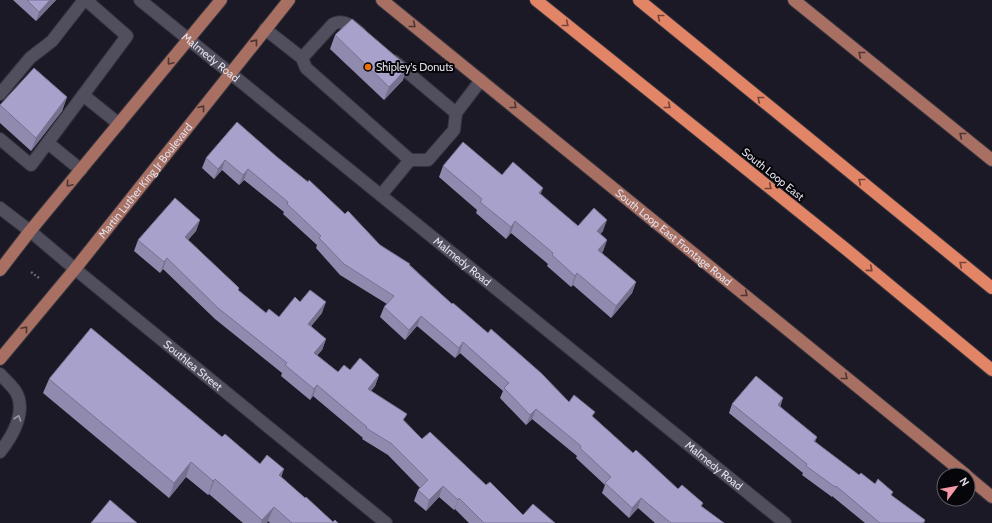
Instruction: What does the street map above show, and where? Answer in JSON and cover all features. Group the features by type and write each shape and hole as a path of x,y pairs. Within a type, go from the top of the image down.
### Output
{"highway":[{"name":"South Loop East","path":"536,0 847,250 992,370"},
{"path":"639,0 992,288"}],"main road":[{"name":"Martin Luther King Jr Boulevard","path":"0,359 74,269 289,0"},
{"name":"South Loop East Frontage Road","path":"382,0 956,467"},
{"path":"394,0 399,14"},
{"path":"794,0 992,160"},
{"path":"0,270 30,231 219,1"},
{"path":"976,484 992,497"}],"street":[{"path":"0,94 30,58 52,41 90,1 127,36 31,165 0,139"},
{"name":"Malmedy Road","path":"145,2 188,40 230,72 785,523"},
{"path":"302,58 333,24 339,22 344,22 353,27 371,42"},
{"path":"265,29 302,58 306,68 410,160 428,160 454,130 456,113 481,80"},
{"path":"383,52 456,113"},
{"path":"83,95 119,124"},
{"path":"48,143 80,170"},
{"path":"381,195 410,160"},
{"name":"Southlea Street","path":"0,208 386,523"},
{"path":"0,374 17,393 20,410 10,439 0,452"}],"path":[{"path":"31,272 39,278"}],"building":[{"path":"27,0 50,0 39,12"},
{"path":"352,19 408,67 389,87 335,35"},
{"path":"34,68 67,97 36,138 0,105"},
{"path":"237,122 308,182 309,180 345,214 348,211 380,245 410,264 409,265 452,304 453,303 488,333 491,329 541,373 569,402 574,395 595,412 592,416 633,453 636,450 678,489 682,485 703,503 701,506 724,523 671,523 641,498 632,508 605,483 611,477 580,448 581,446 536,409 530,415 504,388 509,383 463,342 459,348 421,316 409,330 384,307 394,296 344,264 319,238 321,236 287,204 288,202 248,169 243,175 225,160 218,169 206,158"},
{"path":"463,142 502,175 513,162 543,188 539,193 578,226 594,208 607,220 597,231 607,240 598,250 636,282 616,306 577,273 575,276 552,255 553,253 515,221 511,227 480,202 482,199 443,166"},
{"path":"175,198 200,220 185,237 239,288 238,290 266,313 269,309 279,317 295,297 300,302 310,290 326,302 308,324 326,339 314,353 338,372 344,365 350,370 360,358 379,375 368,389 407,414 403,420 422,439 430,432 486,485 490,482 523,515 533,504 555,523 484,523 459,498 458,500 443,486 429,500 418,490 428,480 392,444 366,428 367,427 317,385 314,389 285,365 287,363 218,308 167,258 164,262 138,240"},
{"path":"91,328 222,437 225,434 260,464 267,455 284,469 279,475 333,522 335,520 338,523 292,523 274,507 262,520 215,479 213,481 191,462 174,483 49,379"},
{"path":"756,376 783,398 778,405 817,437 814,441 859,475 861,473 875,484 878,479 893,492 891,495 925,520 923,523 880,523 836,486 835,487 806,466 807,464 732,404"},
{"path":"110,500 137,523 91,523"}],"place":[{"name":"Shipley's Donuts","path":"368,67"}]}
